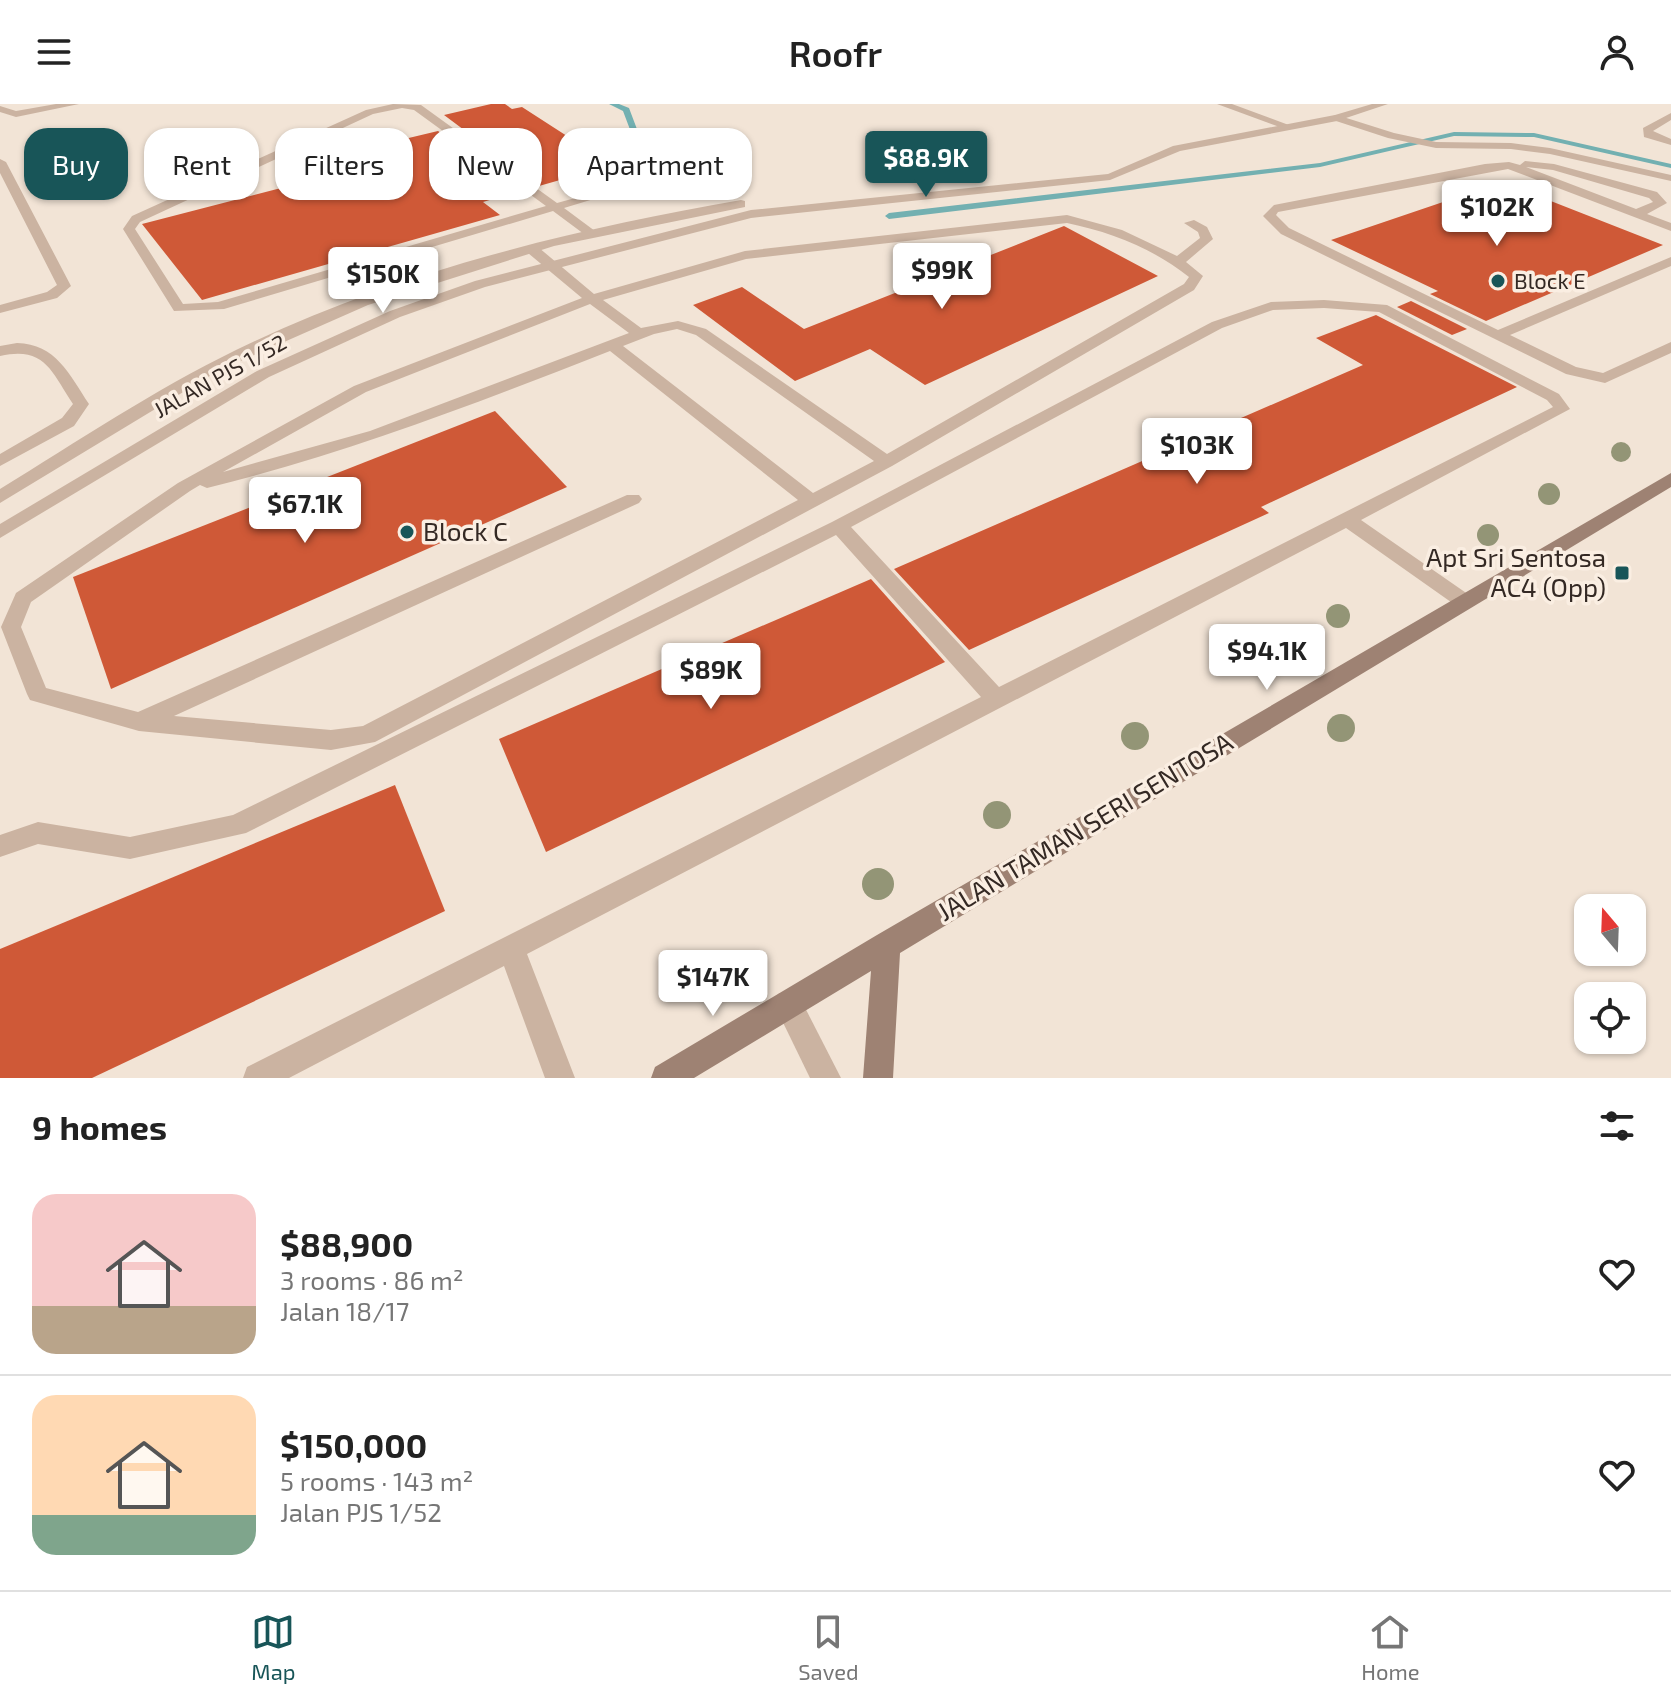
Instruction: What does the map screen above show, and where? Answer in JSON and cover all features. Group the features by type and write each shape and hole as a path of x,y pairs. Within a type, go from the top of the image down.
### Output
{"main road":[{"name":"JALAN TAMAN SERI SENTOSA","path":"666,1078 1671,479"},
{"path":"878,1078 887,944"}],"street":[{"path":"0,109 16,114 74,104"},
{"path":"1222,104 1289,127"},
{"path":"796,201 1121,174 1177,148 1337,118 1383,104"},
{"path":"577,200 555,207 219,306 194,309 179,308 129,229 136,219 356,118 385,107 402,105 417,107 555,207 593,234"},
{"path":"1671,116 1647,130 1648,135 1654,138 1671,142"},
{"path":"1337,118 1392,136 1436,145 1511,146 1550,151 1671,178"},
{"path":"1509,165 1671,227"},
{"path":"1636,214 1661,203 1653,195 1554,167 1509,165 1485,167 1274,209 1269,216 1285,231 1571,371 1605,378 1671,347"},
{"path":"0,309 52,295 64,286 1,166"},
{"path":"1052,169 1071,180"},
{"path":"0,196 17,192"},
{"name":"JALAN PJS 1/52","path":"0,497 242,353 365,300 533,250 670,215 796,201"},
{"name":"JALAN PJS 1/52","path":"0,532 263,374 328,342 409,309 550,265 796,201"},
{"path":"1067,219 1092,224 1179,261 1196,276 1189,287 886,462 367,735 331,740 139,722 38,694 11,627 23,598 184,487 360,389 591,299 745,255 1067,219"},
{"path":"1179,261 1207,239 1203,230 1190,223"},
{"path":"533,250 639,334"},
{"path":"1498,335 1671,261"},
{"path":"0,846 38,833 130,848 237,825 839,526 1217,325 1271,306 1324,304 1382,308 1553,397 1562,409 258,1078"},
{"path":"184,487 308,457 639,334 678,325 701,332 886,462"},
{"path":"0,351 29,345 42,350 81,404 68,422 0,461"},
{"path":"612,345 811,501"},
{"path":"139,722 633,499"},
{"path":"1347,519 1465,602"},
{"path":"839,526 996,699"},
{"path":"511,948 560,1078"},
{"path":"788,1004 826,1078"}],"building":[{"path":"491,104 505,104 512,109 522,107 558,130 558,181 542,185 542,128 461,128 444,115"},
{"path":"429,133 429,200 490,200 483,202 500,215 202,300 142,224 235,200 259,200 259,194 275,190 275,200 413,200 413,137"},
{"name":"Block E","path":"1502,182 1663,245 1486,321 1430,294 1438,291 1331,240"},
{"path":"1064,226 1158,276 925,385 870,349 795,381 693,305 742,287 804,329"},
{"path":"1411,301 1467,329 1452,335 1397,307"},
{"path":"1376,315 1517,387 1261,507 1269,513 969,650 894,569 1363,365 1316,338"},
{"name":"Block C","path":"495,411 567,487 111,689 73,577"},
{"path":"871,579 945,662 546,852 499,739"},
{"path":"395,785 445,911 92,1078 0,1078 0,949"}],"waterway":[{"path":"613,104 626,110 633,128"},
{"path":"889,216 1320,165 1454,134 1534,135 1671,166"}],"place":[{"name":"Block E","path":"1498,281"},
{"name":"Block C","path":"407,532"},
{"name":"Apt Sri Sentosa AC4 (Opp)","path":"1622,573"}]}
